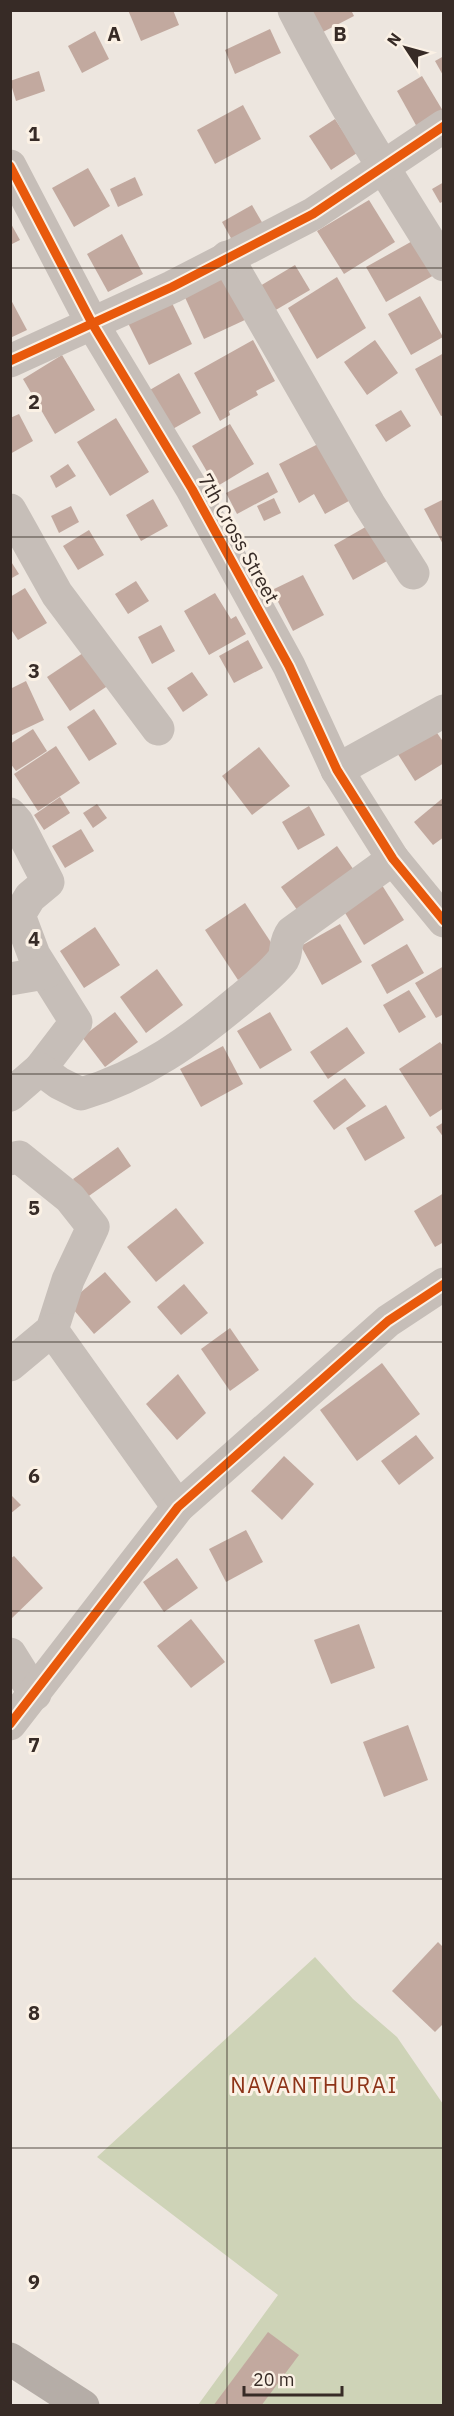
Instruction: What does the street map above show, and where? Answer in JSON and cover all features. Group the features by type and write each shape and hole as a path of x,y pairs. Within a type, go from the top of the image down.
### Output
{"main road":[{"path":"10,2359 83,2406"}],"street":[{"path":"294,10 382,166 444,265"},
{"path":"10,361 172,287 313,214 444,126"},
{"name":"7th Cross Street","path":"10,166 93,325 192,489 289,666 337,770 393,859 444,921"},
{"path":"227,258 369,504 413,573"},
{"path":"10,510 57,594 158,729"},
{"path":"337,770 444,711"},
{"path":"10,814 17,822 48,882 30,897 15,922 76,1022 40,1069 10,1095"},
{"path":"40,1069 59,1083 81,1094 111,1085 154,1064 224,1014 284,960 286,940 292,932 393,859"},
{"path":"10,979 45,973"},
{"path":"10,1159 19,1157 70,1198 93,1227 68,1280 52,1330 10,1365"},
{"path":"10,1724 178,1507 388,1321 444,1284"},
{"path":"52,1330 178,1507"},
{"path":"10,1654 35,1694"}],"green space":[{"path":"315,1957 353,1999 397,2037 443,2104 443,2405 198,2405 278,2295 97,2157"}],"building":[{"path":"128,10 173,10 179,25 141,41"},
{"path":"310,10 351,10 354,16 321,33"},
{"path":"270,29 281,53 235,74 225,50"},
{"path":"95,31 109,59 82,73 68,46"},
{"path":"444,56 444,77 435,61"},
{"path":"39,71 45,91 16,101 10,81"},
{"path":"422,76 443,111 417,127 397,91"},
{"path":"243,105 261,139 215,164 197,130"},
{"path":"335,119 357,153 331,170 309,136"},
{"path":"88,168 110,206 74,227 52,188"},
{"path":"135,177 143,195 118,207 110,189"},
{"path":"444,182 444,201 440,203 432,189"},
{"path":"369,200 395,242 344,274 317,231"},
{"path":"252,205 267,231 237,249 222,222"},
{"path":"10,222 20,240 10,245"},
{"path":"122,234 143,274 108,292 87,254"},
{"path":"416,239 436,274 386,302 366,267"},
{"path":"295,265 310,290 274,311 260,286"},
{"path":"226,273 247,319 204,339 183,293"},
{"path":"337,277 366,328 317,359 288,308"},
{"path":"420,296 443,337 411,355 388,314"},
{"path":"10,298 27,330 10,338"},
{"path":"171,301 192,344 149,365 128,323"},
{"path":"253,340 275,381 256,391 258,395 229,411 230,415 220,421 194,373"},
{"path":"375,340 398,373 367,395 344,362"},
{"path":"444,353 444,415 441,416 415,369"},
{"path":"62,355 95,410 55,434 23,379"},
{"path":"179,373 201,413 171,430 148,391"},
{"path":"401,410 411,426 386,442 375,425"},
{"path":"19,414 33,441 10,454 10,418"},
{"path":"116,418 149,472 110,496 77,442"},
{"path":"230,424 254,464 216,487 192,446"},
{"path":"318,444 358,496 325,514 314,494 299,503 279,464"},
{"path":"68,464 76,476 56,488 50,476"},
{"path":"268,472 278,492 237,514 226,493"},
{"path":"274,498 281,513 264,521 257,506"},
{"path":"153,499 168,526 141,541 126,515"},
{"path":"444,499 444,546 424,509"},
{"path":"71,506 79,522 59,533 51,516"},
{"path":"376,521 396,556 353,580 334,545"},
{"path":"89,530 104,555 78,570 63,546"},
{"path":"10,560 19,574 10,579"},
{"path":"303,575 324,615 293,631 272,590"},
{"path":"136,581 149,601 128,614 115,594"},
{"path":"25,588 47,623 18,640 10,628 10,597"},
{"path":"215,593 231,619 236,616 246,634 209,655 184,611"},
{"path":"161,625 175,651 152,664 138,637"},
{"path":"248,640 263,668 234,683 219,656"},
{"path":"86,651 109,685 70,711 47,677"},
{"path":"192,672 208,695 183,712 167,688"},
{"path":"26,681 44,720 10,736 10,689"},
{"path":"94,709 117,744 89,761 67,727"},
{"path":"431,724 444,743 444,763 415,781 394,748"},
{"path":"33,729 47,751 16,771 10,763 10,744"},
{"path":"56,746 80,783 38,811 14,774"},
{"path":"259,747 290,786 252,815 222,776"},
{"path":"60,797 70,813 44,830 34,815"},
{"path":"444,797 444,837 433,845 414,822"},
{"path":"97,804 107,818 93,828 83,813"},
{"path":"309,806 325,835 298,850 282,822"},
{"path":"81,829 94,851 65,868 52,846"},
{"path":"337,846 356,873 300,914 281,887"},
{"path":"380,882 404,920 364,945 341,906"},
{"path":"245,903 278,953 238,980 205,930"},
{"path":"340,924 362,962 322,985 301,946"},
{"path":"95,927 120,965 84,988 60,951"},
{"path":"407,944 424,973 387,994 371,965"},
{"path":"444,966 444,1014 436,1018 415,983"},
{"path":"157,969 183,1005 146,1033 120,997"},
{"path":"409,990 426,1017 399,1033 383,1005"},
{"path":"115,1012 138,1042 105,1067 82,1037"},
{"path":"270,1012 292,1050 260,1069 237,1031"},
{"path":"347,1027 365,1053 328,1079 310,1052"},
{"path":"440,1042 444,1047 444,1108 430,1117 399,1069"},
{"path":"223,1046 243,1084 201,1107 180,1069"},
{"path":"345,1078 366,1106 334,1130 313,1101"},
{"path":"386,1105 405,1138 365,1161 346,1128"},
{"path":"444,1122 444,1138 436,1127"},
{"path":"118,1147 131,1166 86,1198 73,1179"},
{"path":"444,1193 444,1242 435,1247 414,1211"},
{"path":"176,1208 204,1243 156,1282 127,1247"},
{"path":"105,1272 131,1302 94,1334 68,1303"},
{"path":"184,1284 208,1313 181,1335 157,1307"},
{"path":"230,1328 259,1370 230,1391 201,1349"},
{"path":"382,1363 420,1414 357,1461 320,1410"},
{"path":"178,1374 206,1413 177,1440 146,1404"},
{"path":"416,1435 434,1458 399,1485 381,1461"},
{"path":"284,1456 314,1484 282,1520 251,1491"},
{"path":"10,1494 21,1505 10,1514"},
{"path":"246,1530 263,1562 226,1582 209,1549"},
{"path":"14,1556 43,1588 10,1620 10,1559"},
{"path":"177,1558 198,1588 164,1612 143,1582"},
{"path":"191,1619 225,1662 191,1688 157,1646"},
{"path":"359,1624 375,1668 331,1684 314,1640"},
{"path":"408,1725 428,1780 384,1797 363,1742"},
{"path":"438,1942 444,1948 444,2023 435,2032 392,1991"},
{"path":"268,2332 299,2355 261,2406 213,2406"}],"cycle path":[{"path":"10,361 172,287 313,214 444,126"},
{"path":"10,166 93,325 192,489 289,666 337,770 393,859 444,921"},
{"path":"10,1724 178,1507 388,1321 444,1284"}],"district":[{"name":"NAVANTHURAI","path":"314,2084"}]}
